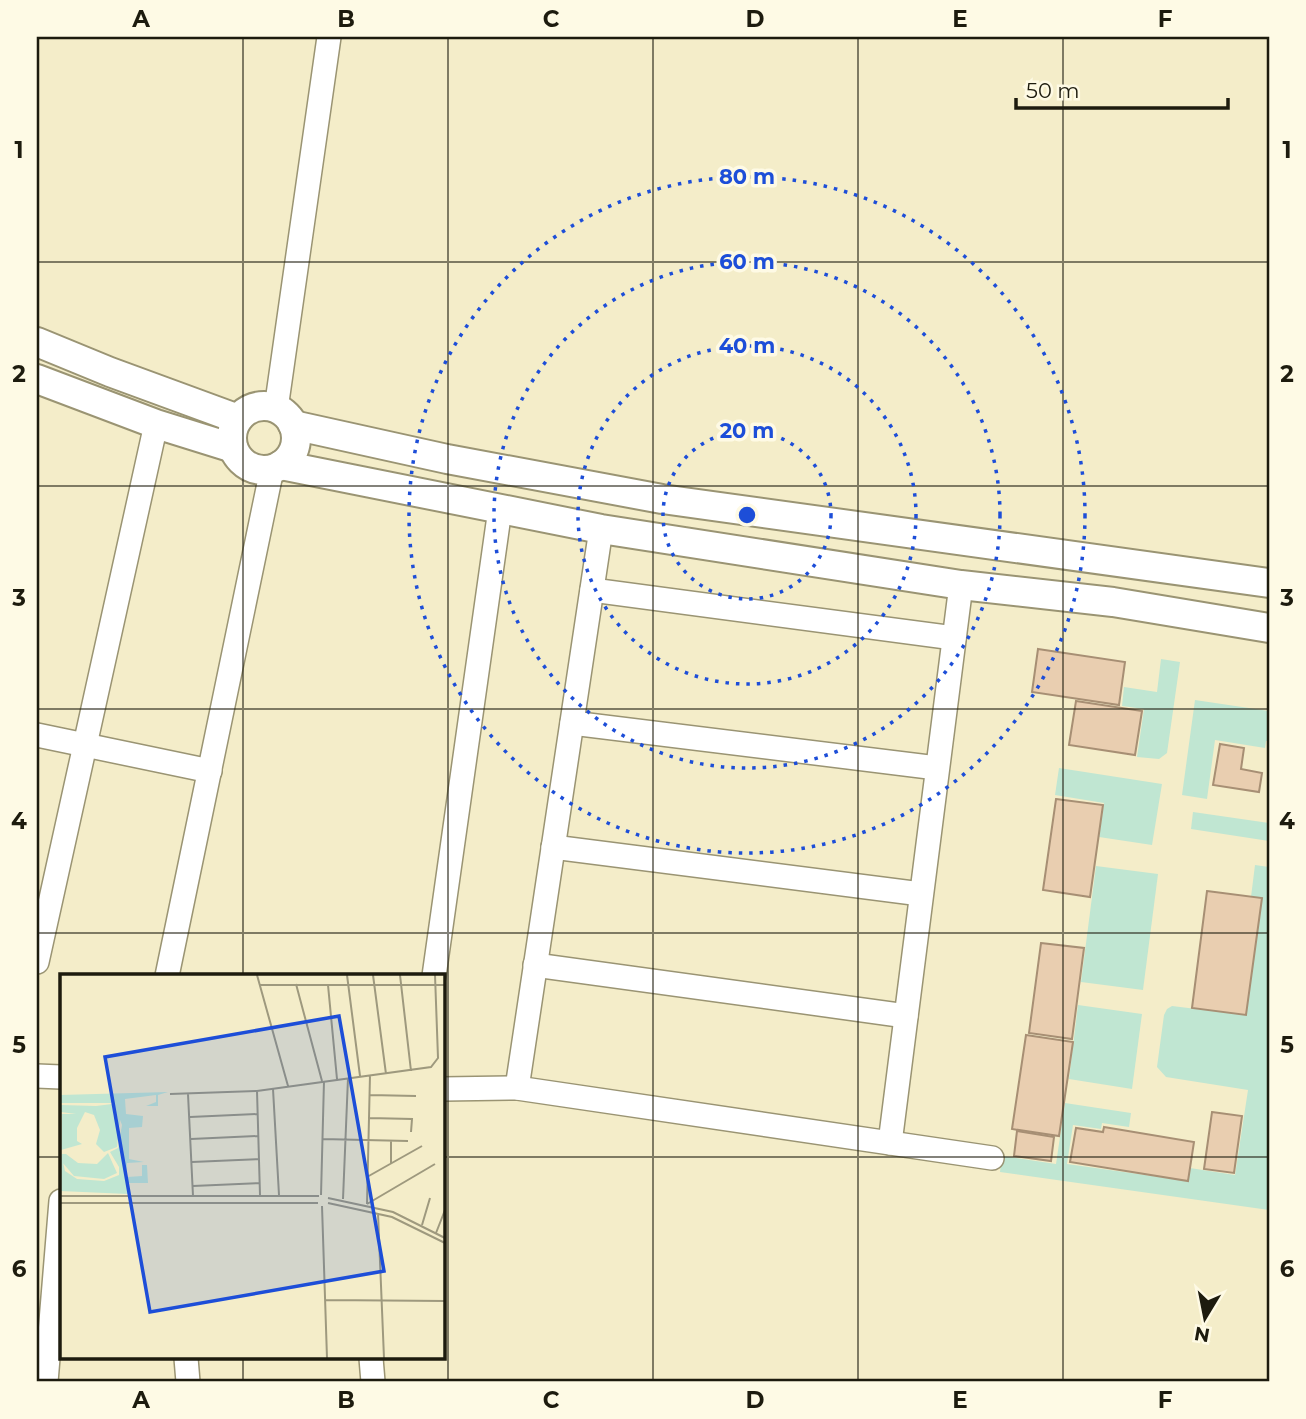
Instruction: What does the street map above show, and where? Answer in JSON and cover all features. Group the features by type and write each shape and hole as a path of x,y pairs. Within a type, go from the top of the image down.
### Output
{"street":[{"path":"330,37 284,417 296,443 293,452 277,467 264,471 248,466 236,455 233,448 233,428 238,419 255,407 284,417 447,459 662,499 1269,583"},
{"path":"37,342 238,419"},
{"path":"37,379 156,424 233,448"},
{"path":"37,962 156,424"},
{"path":"277,467 601,529 961,586 1113,602 1269,628"},
{"path":"167,974 209,771 277,467"},
{"path":"434,974 500,509"},
{"path":"517,1088 601,529"},
{"path":"890,1143 961,586"},
{"path":"592,590 954,638"},
{"path":"572,723 937,768"},
{"path":"37,735 209,771"},
{"path":"553,847 922,894"},
{"path":"535,965 906,1016"},
{"path":"37,1076 60,1077"},
{"path":"444,1088 517,1088 992,1158"},
{"path":"46,1382 60,1213"},
{"path":"186,1360 188,1382"},
{"path":"371,1360 373,1382"}],"green space":[{"path":"1161,659 1180,662 1167,753 1159,759 1137,757 1144,709 1122,706 1124,687 1157,692"},
{"path":"1195,700 1269,711 1269,741 1266,741 1265,748 1215,740 1207,799 1182,795"},
{"path":"1059,768 1162,784 1152,845 1099,837 1104,803 1055,795"},
{"path":"1193,812 1269,823 1269,841 1191,829"},
{"path":"1255,865 1269,867 1269,1210 1000,1172 1002,1156 1056,1164 1065,1103 1131,1113 1129,1127 1102,1123 1101,1129 1073,1125 1067,1164 1188,1181 1190,1168 1235,1175 1248,1090 1166,1077 1157,1067 1164,1015 1172,1006 1246,1015 1262,899 1251,897"},
{"path":"1096,866 1158,874 1143,990 1081,982"},
{"path":"1078,1005 1142,1014 1132,1089 1069,1079"}],"building":[{"path":"1038,649 1125,662 1119,705 1032,692"},
{"path":"1076,701 1142,711 1135,755 1069,745"},
{"path":"1220,744 1244,748 1241,769 1262,773 1259,792 1213,785"},
{"path":"1056,799 1103,805 1090,897 1043,890"},
{"path":"1207,891 1262,898 1246,1015 1192,1008"},
{"path":"1041,943 1084,948 1072,1039 1029,1033"},
{"path":"1026,1035 1073,1042 1059,1136 1012,1129"},
{"path":"1212,1112 1242,1116 1234,1173 1204,1169"},
{"path":"1104,1127 1194,1142 1188,1181 1070,1162 1076,1128 1103,1132"},
{"path":"1017,1131 1054,1137 1051,1161 1014,1156"}]}
